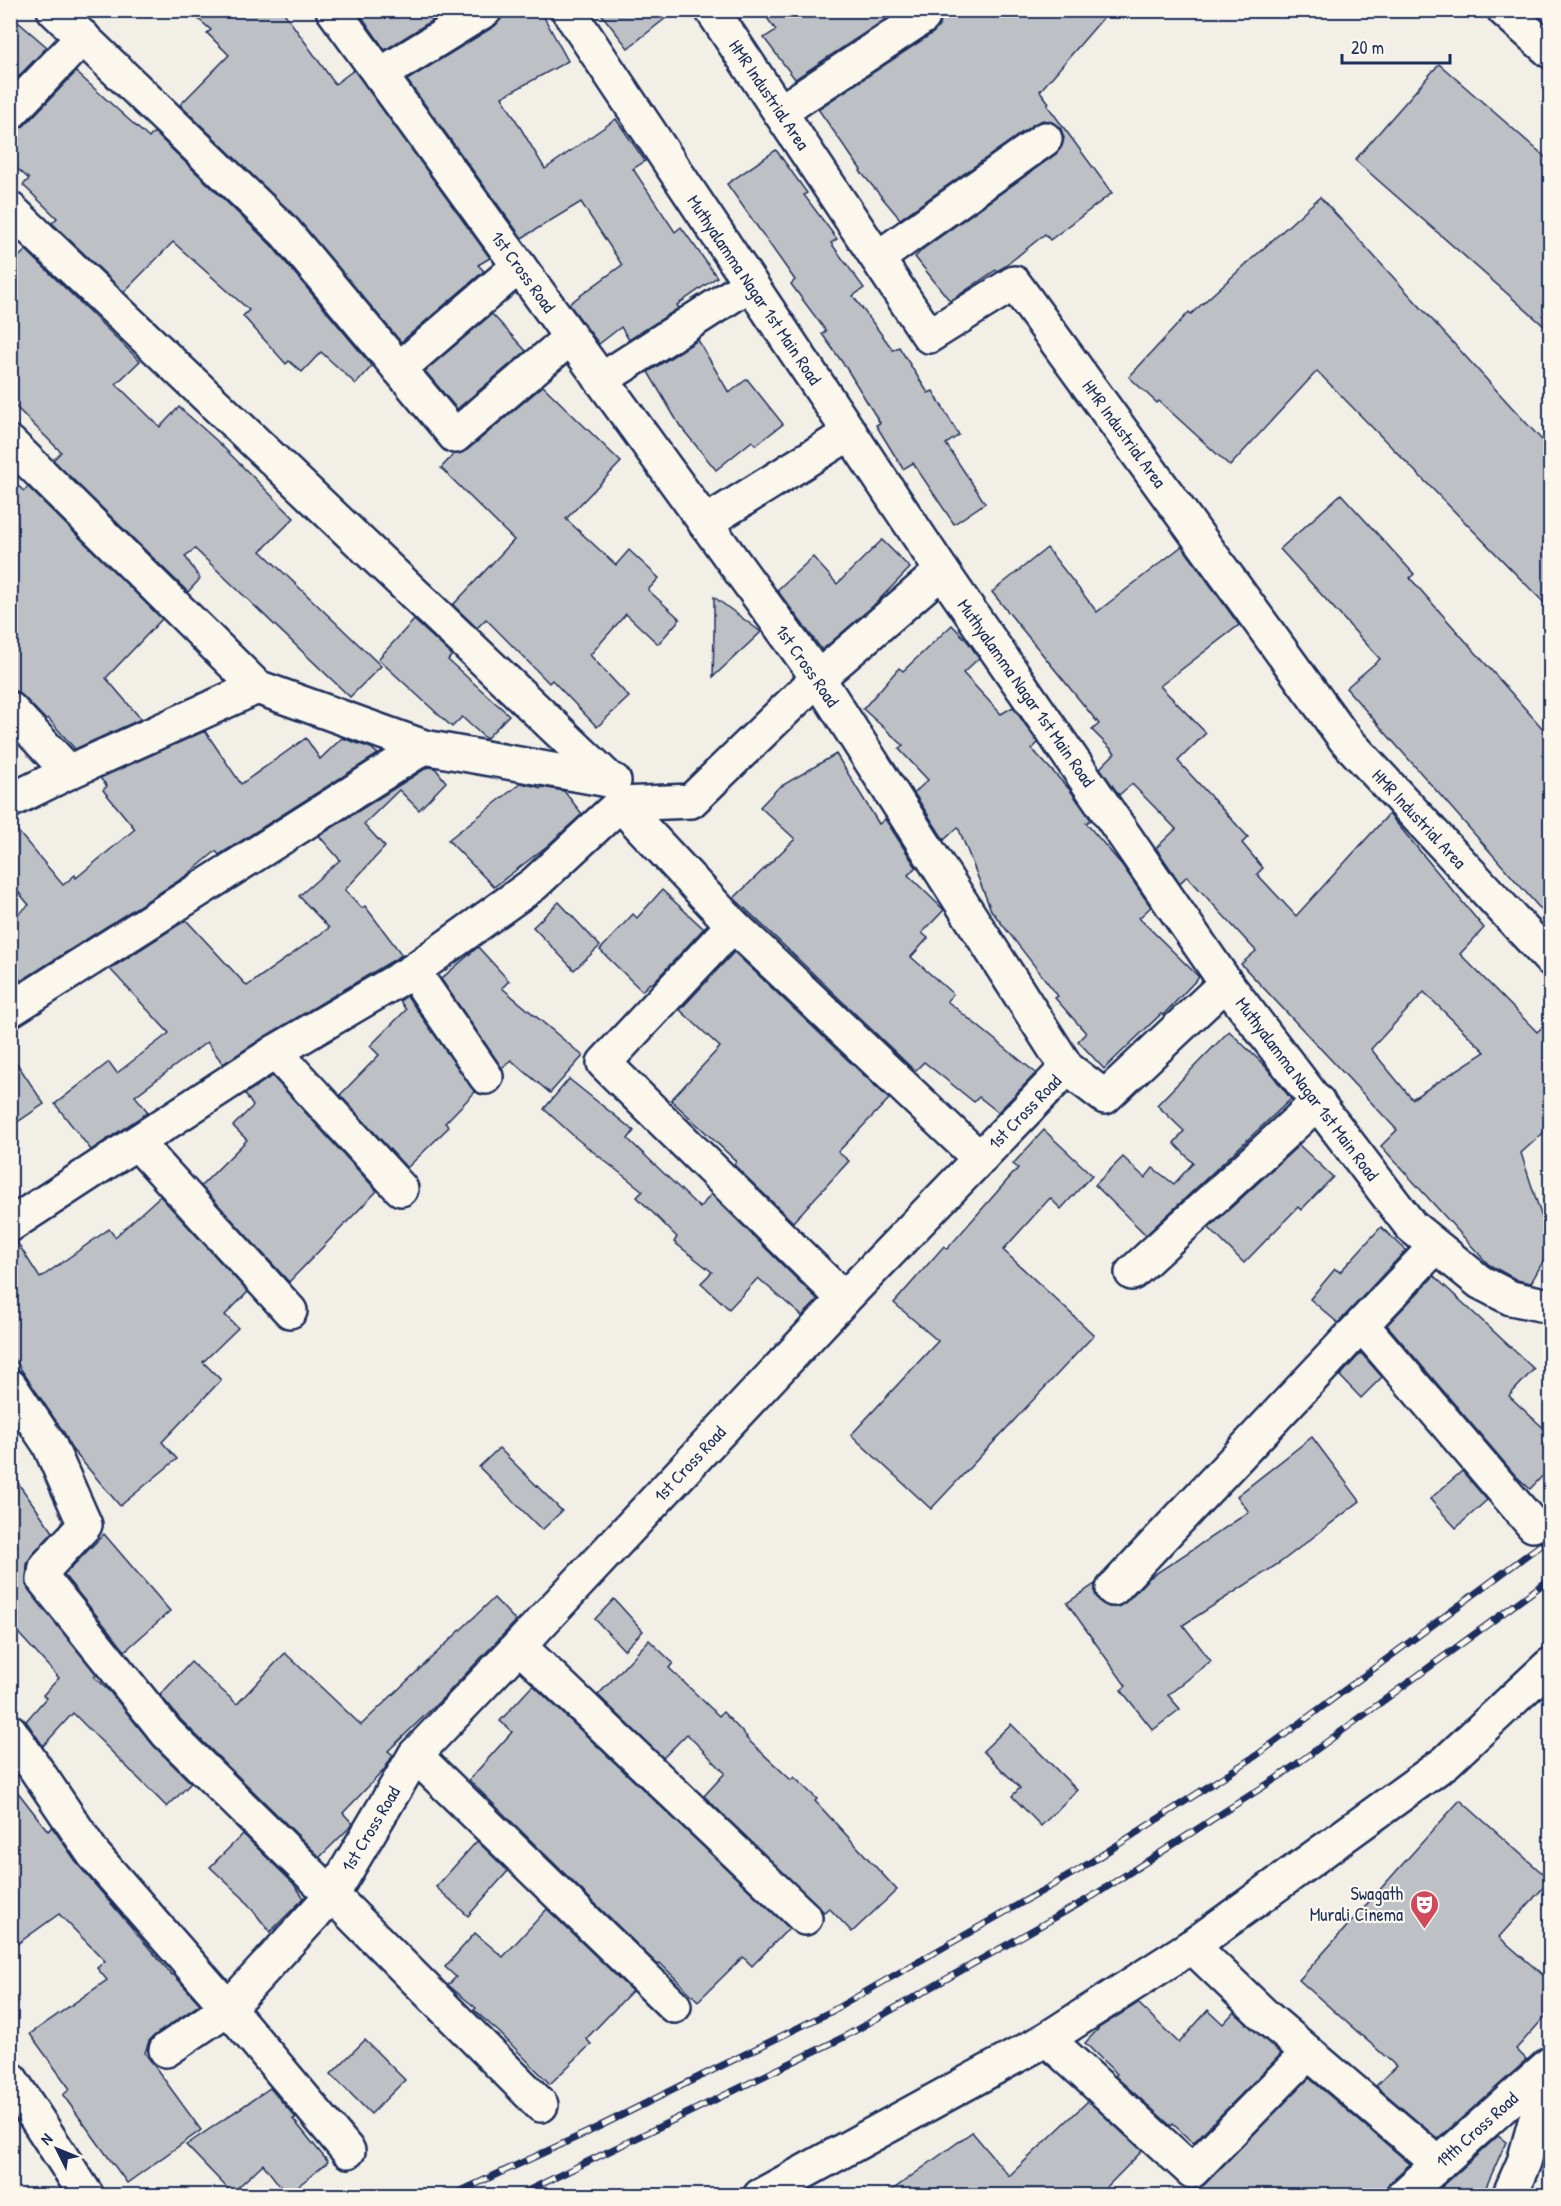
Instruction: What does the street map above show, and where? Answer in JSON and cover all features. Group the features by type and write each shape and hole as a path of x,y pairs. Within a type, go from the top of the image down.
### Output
{"street":[{"path":"54,10 285,232 455,436 570,338"},
{"name":"1st Cross Road","path":"166,2049 228,2008 332,1895 415,1755 844,1299 1067,1068 818,678 333,10"},
{"path":"380,75 485,10"},
{"name":"Muthyalamma Nagar 1st Main Road","path":"568,10 942,571 1227,983 1411,1226 1480,1282 1511,1298 1548,1310"},
{"name":"HMR Industrial Area","path":"712,10 929,336 1014,283 1345,739 1551,959"},
{"path":"1504,10 1551,51"},
{"path":"780,112 923,17"},
{"path":"10,113 83,37"},
{"path":"878,258 1045,140"},
{"path":"10,209 616,792 733,925 980,1159"},
{"path":"399,369 519,266"},
{"path":"601,380 750,284"},
{"path":"705,523 850,433"},
{"path":"10,443 257,687 424,747 616,792 691,801 818,678 942,571"},
{"path":"10,801 257,687"},
{"path":"10,709 69,772"},
{"path":"10,1010 424,747"},
{"path":"10,1225 275,1052 413,971 534,884 616,792"},
{"path":"733,925 604,1063 844,1299"},
{"path":"413,971 486,1077"},
{"path":"1067,1068 1105,1097 1227,983"},
{"path":"275,1052 401,1189"},
{"path":"1132,1273 1318,1102"},
{"path":"137,1143 290,1311"},
{"path":"1113,1589 1435,1247"},
{"path":"1362,1325 1533,1525"},
{"path":"10,1386 49,1444 85,1525 46,1567 44,1580 167,1733 541,2105"},
{"path":"519,1646 805,1918"},
{"path":"760,2196 1047,2039 1192,1946 1446,1762 1551,1665"},
{"path":"10,1731 94,1855 228,2008 348,2151"},
{"path":"415,1755 674,2006"},
{"path":"1192,1946 1264,2015 1439,2164"},
{"path":"1047,2039 1192,2171 1308,2053"},
{"path":"1509,2196 1524,2162 1551,2065"},
{"name":"19th Cross Road","path":"1403,2196 1551,2065"},
{"path":"16,2098 87,2196"}],"building":[{"path":"188,10 282,10 335,84 354,70 490,258 478,265 484,271 401,342 298,219 180,105 229,55 207,33 211,30"},
{"path":"357,10 449,10 385,50"},
{"path":"504,10 540,10 568,61 502,97 545,169 616,119 645,161 633,169 675,232 681,227 717,277 677,305 679,308 629,340 621,327 599,344 569,304 622,265 581,202 522,238 407,80 495,26"},
{"path":"598,10 676,10 628,48"},
{"path":"761,10 899,10 795,79 764,38 776,30"},
{"path":"940,10 1110,10 1040,91 1049,103 1047,105 1112,193 1050,240 1045,234 1004,267 950,301 915,257 1056,154 1064,138 1061,129 1052,122 1043,120 1034,124 900,219 860,171 818,109 933,33 940,25 942,16"},
{"path":"10,15 47,47 10,85"},
{"path":"1439,64 1551,162 1551,332 1355,160"},
{"path":"76,72 149,138 154,132 271,245 372,366 356,384 321,352 302,372 289,361 286,364 243,316 249,310 173,242 124,292 52,223 57,218 23,185 29,179 10,162 10,131 16,131 24,126"},
{"path":"776,150 807,193 804,195 837,239 831,243 864,288 853,296 893,350 899,347 928,393 933,391 959,435 946,444 985,503 954,524 913,463 903,469 876,425 880,423 847,369 822,334 826,331 791,284 795,280 727,184"},
{"path":"1320,197 1551,450 1551,610 1317,371 1230,466 1159,401 1157,403 1129,377 1189,312 1191,314"},
{"path":"26,250 140,361 116,384 160,427 179,407 216,440 294,518 261,551 381,666 350,697 195,549 185,556 200,579 188,592 53,460 61,452 10,401 10,265"},
{"path":"492,314 526,351 457,409 425,371"},
{"path":"698,340 729,393 747,379 783,424 756,445 752,441 716,470 680,426 648,372"},
{"path":"543,386 621,462 566,519 616,565 629,550 659,578 648,590 680,619 658,644 626,614 590,655 629,697 597,727 552,680 549,683 486,619 477,628 453,605 514,540 441,468 454,454 467,450"},
{"path":"10,479 24,491 28,487 162,619 106,678 141,719 75,749 48,718 46,720 16,691 10,691"},
{"path":"1341,494 1414,574 1410,578 1551,738 1551,921 1346,688 1380,659 1280,549"},
{"path":"882,540 910,568 873,606 822,650 777,590 813,557 837,584"},
{"path":"1182,546 1239,625 1160,686 1206,733 1178,761 1248,837 1242,843 1263,868 1257,874 1296,916 1389,814 1484,928 1460,954 1537,1032 1551,1019 1551,1126 1521,1153 1543,1221 1551,1214 1551,1247 1531,1283 1517,1280 1488,1264 1381,1146 1397,1130 1241,964 1256,951 1187,876 1180,883 1156,848 1176,829 1132,784 1119,795 1100,768 1115,753 1092,730 1099,724 992,592 1047,548 1097,612","holes":["1424,992 1485,1052 1412,1099 1371,1049"]},
{"path":"714,597 761,632 713,677 714,632"},
{"path":"414,620 452,655 448,660 509,715 486,739 462,717 452,727 378,659"},
{"path":"952,625 979,658 963,673 1001,714 1013,707 1038,743 1032,749 1070,790 1091,820 1086,823 1122,865 1151,907 1139,918 1199,977 1163,1015 1161,1014 1104,1069 1078,1041 1086,1033 1055,998 1058,996 991,910 958,827 944,840 914,793 928,780 899,749 903,745 863,709 899,668 903,671"},
{"path":"205,731 241,784 306,738 320,759 342,738 371,748 378,754 219,855 216,851 186,876 21,981 10,967 10,920 29,905 10,882 10,822 63,885 75,875 76,878 135,829 103,790 107,786 100,778"},
{"path":"836,754 879,824 885,819 916,867 908,875 944,910 922,933 928,938 911,957 953,994 947,1001 1036,1073 998,1112 979,1097 974,1102 924,1062 915,1071 734,898 795,839 760,807 778,788"},
{"path":"428,767 435,768 446,782 419,810 399,790 364,824 385,847 345,890 362,908 365,906 402,955 223,1064 207,1042 135,1096 148,1112 91,1150 55,1104 109,1062 117,1073 169,1033 110,969 186,920 247,986 329,928 299,896 340,860 319,836"},
{"path":"521,783 540,789 542,787 564,791 582,814 547,846 494,887 448,840"},
{"path":"662,890 703,928 707,925 652,984 650,983 642,991 600,950 633,914 637,918"},
{"path":"559,902 600,946 574,970 533,927"},
{"path":"478,947 509,981 502,988 583,1056 550,1093 511,1060 502,1068 441,979"},
{"path":"734,952 889,1099 838,1152 849,1161 793,1222 734,1165 736,1161 671,1100 720,1047 680,1010"},
{"path":"407,996 475,1092 445,1123 449,1127 407,1168 340,1095 379,1055 370,1046 406,1010 400,1001"},
{"path":"1229,1031 1266,1067 1291,1099 1146,1235 1095,1185 1123,1157 1145,1178 1153,1168 1174,1184 1193,1163 1174,1143 1184,1131 1157,1105"},
{"path":"10,1053 44,1104 10,1127"},
{"path":"272,1076 377,1191 289,1282 201,1186 247,1140 233,1126 253,1106 245,1094"},
{"path":"569,1079 634,1131 628,1139 700,1208 711,1194 818,1300 802,1316 758,1278 729,1309 701,1283 712,1272 674,1242 677,1237 637,1197 643,1191 577,1139 544,1109"},
{"path":"1044,1130 1092,1175 1061,1209 1050,1198 1003,1250 1094,1335 931,1509 851,1435 938,1341 894,1303 944,1246 947,1249 1018,1168 1013,1164"},
{"path":"1299,1145 1333,1177 1301,1210 1298,1207 1244,1263 1209,1228"},
{"path":"160,1196 248,1292 225,1315 238,1328 203,1362 221,1380 162,1442 177,1459 120,1506 71,1448 65,1434 10,1353 10,1244 17,1242 40,1278 109,1229 115,1237"},
{"path":"1381,1227 1406,1250 1338,1323 1310,1299 1335,1269 1340,1272"},
{"path":"1434,1276 1534,1369 1509,1396 1551,1435 1551,1467 1530,1489 1515,1475 1387,1325"},
{"path":"1361,1353 1382,1377 1361,1398 1340,1376"},
{"path":"1312,1437 1360,1501 1281,1562 1183,1625 1211,1661 1168,1695 1180,1709 1153,1730 1121,1690 1126,1686 1067,1603 1095,1584 1095,1594 1101,1603 1109,1607 1118,1607 1126,1602 1149,1578 1249,1512 1237,1496"},
{"path":"499,1448 562,1511 542,1530 479,1467"},
{"path":"1462,1471 1487,1500 1456,1528 1430,1499"},
{"path":"10,1472 53,1532 27,1564 26,1585 97,1675 94,1677 110,1692 154,1746 191,1783 167,1807 73,1713 43,1746 26,1721 46,1698 43,1695 59,1678 10,1624"},
{"path":"104,1534 170,1611 125,1651 64,1575"},
{"path":"494,1598 516,1621 441,1700 388,1751 393,1755 384,1770 343,1813 353,1824 320,1857 181,1720 160,1695 191,1662 237,1704 285,1653 361,1725"},
{"path":"614,1599 643,1631 624,1650 595,1619"},
{"path":"649,1640 673,1663 669,1668 719,1716 723,1712 746,1738 791,1780 794,1777 817,1799 815,1801 897,1890 852,1932 829,1908 824,1912 704,1796 725,1773 687,1734 663,1758 598,1695"},
{"path":"533,1685 789,1928 752,1966 743,1957 698,2001 660,1963 658,1965 469,1780 512,1732 500,1721"},
{"path":"1011,1724 1077,1790 1041,1826 1012,1796 1020,1788 983,1751"},
{"path":"10,1782 48,1831 52,1827 80,1867 172,1975 200,2004 155,2035 149,2041 145,2053 201,2130 127,2183 63,2095 70,2089 30,2034 107,1980 97,1968 105,1961 59,1914 10,1949"},
{"name":"Swagath Murali Cinema","path":"1460,1800 1550,1880 1499,1937 1551,1982 1551,2010 1516,2049 1527,2060 1438,2139 1376,2086 1396,2066 1299,1980"},
{"path":"243,1834 293,1883 304,1898 270,1932 243,1898 210,1867"},
{"path":"477,1841 508,1871 468,1916 436,1887"},
{"path":"547,1909 632,1991 586,2039 591,2044 550,2084 474,2010 476,2008 448,1985 456,1977 445,1967 475,1933 503,1957"},
{"path":"1138,2003 1179,2043 1208,2010 1223,2024 1234,2012 1281,2054 1193,2143 1115,2076 1117,2074 1085,2043 1100,2027"},
{"path":"365,2040 405,2080 371,2114 331,2074"},
{"path":"1309,2078 1410,2164 1390,2182 1385,2190 1385,2196 1185,2196 1190,2189 1198,2189 1205,2184"},
{"path":"270,2088 296,2118 293,2119 328,2162 287,2195 263,2164 232,2193 186,2145"},
{"path":"1088,2101 1142,2151 1098,2196 884,2196 972,2132 1009,2176"},
{"path":"1498,2136 1506,2142 1482,2196 1432,2196"}],"railway":[{"path":"450,2196 588,2132 832,2011 1077,1871 1257,1755 1550,1538"},
{"path":"517,2196 842,2038 1093,1896 1283,1774 1550,1579"}],"place":[{"name":"Swagath Murali Cinema","path":"1424,1930"}]}
